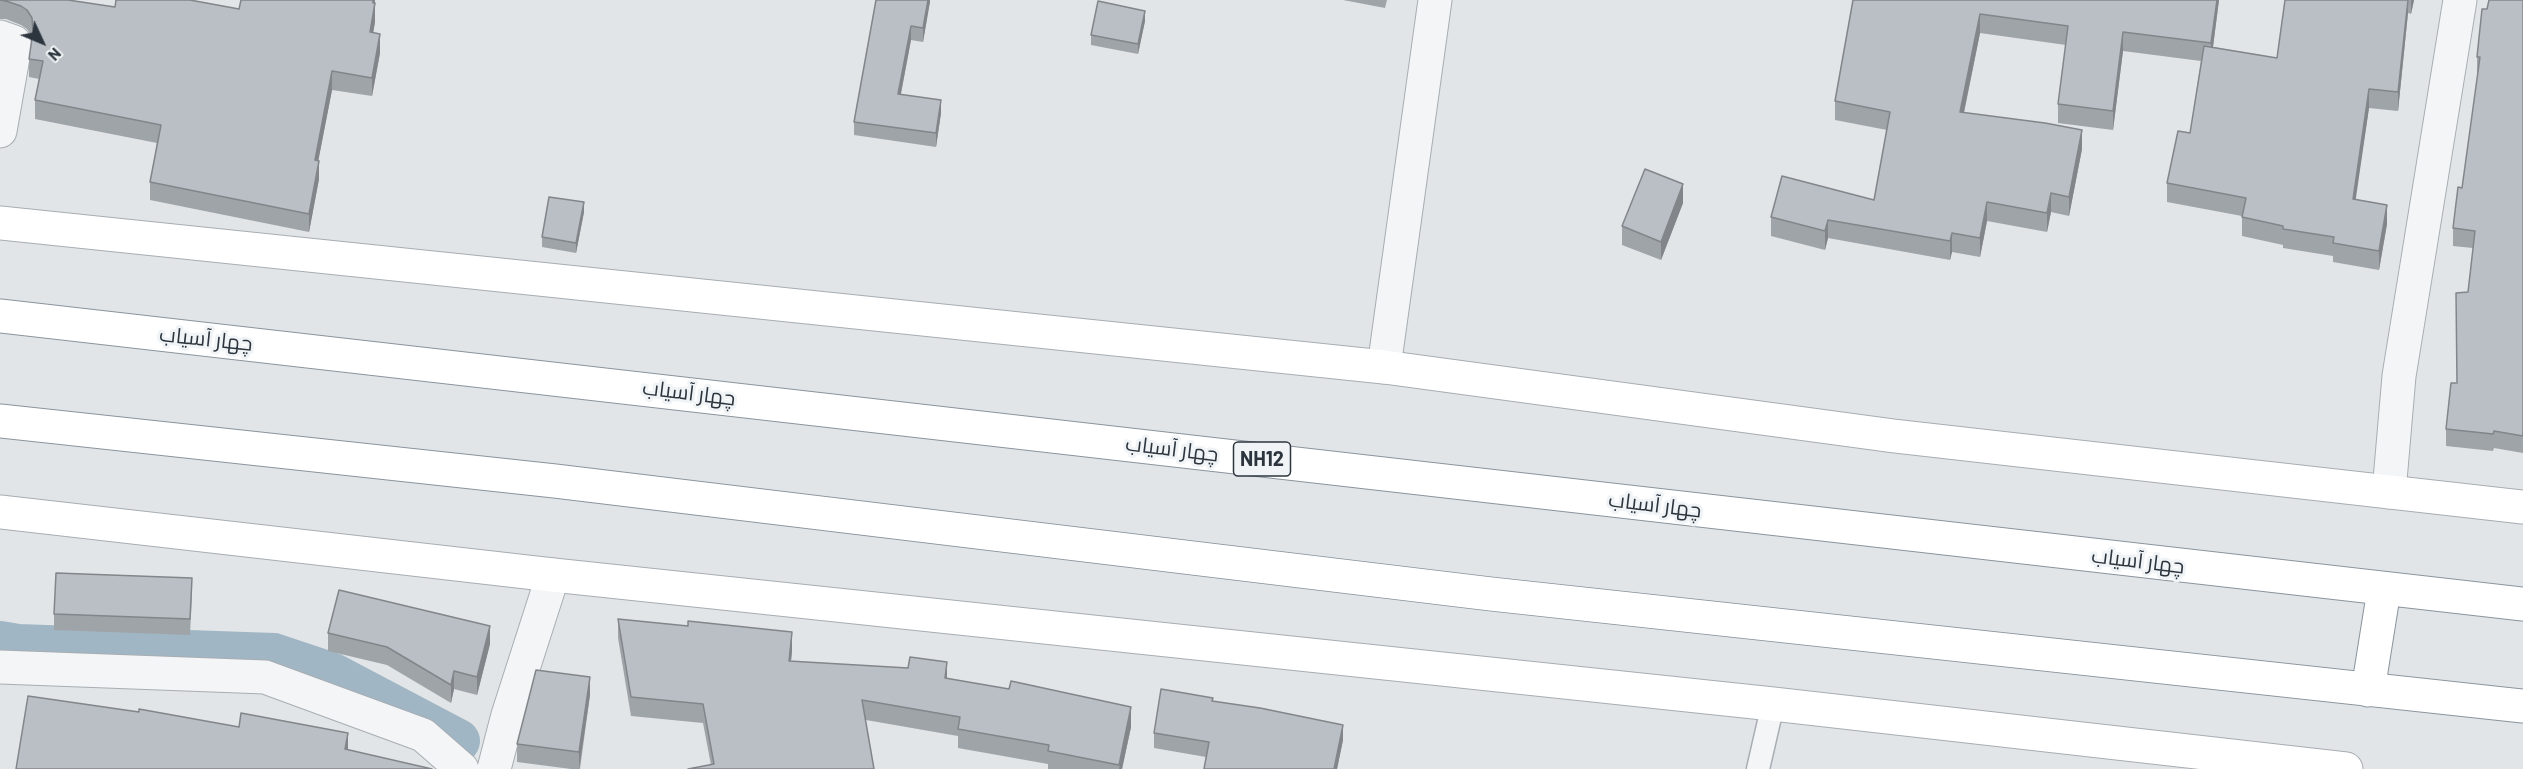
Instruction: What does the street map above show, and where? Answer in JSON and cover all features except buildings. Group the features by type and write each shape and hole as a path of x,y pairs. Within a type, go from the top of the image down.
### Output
{"main road":[{"path":"0,223 1384,367 1894,436 2523,507"},
{"name":"چهار آسیاب","path":"0,316 584,381 2384,590 2523,604"},
{"path":"0,421 555,481 1491,594 2523,706"},
{"path":"0,512 553,575 1773,704 2346,769"},
{"path":"2368,690 2384,590"}],"street":[{"path":"1384,367 1435,0"},
{"path":"2389,492 2399,376 2460,0"},
{"path":"0,37 8,38 14,42 15,46 0,131"},
{"path":"494,769 508,715 553,575"},
{"path":"0,667 265,677 423,735 462,769"}],"lane":[{"path":"1760,761 1773,704"}],"waterway":[{"path":"0,643 18,646 274,655 331,674 458,741"}]}
